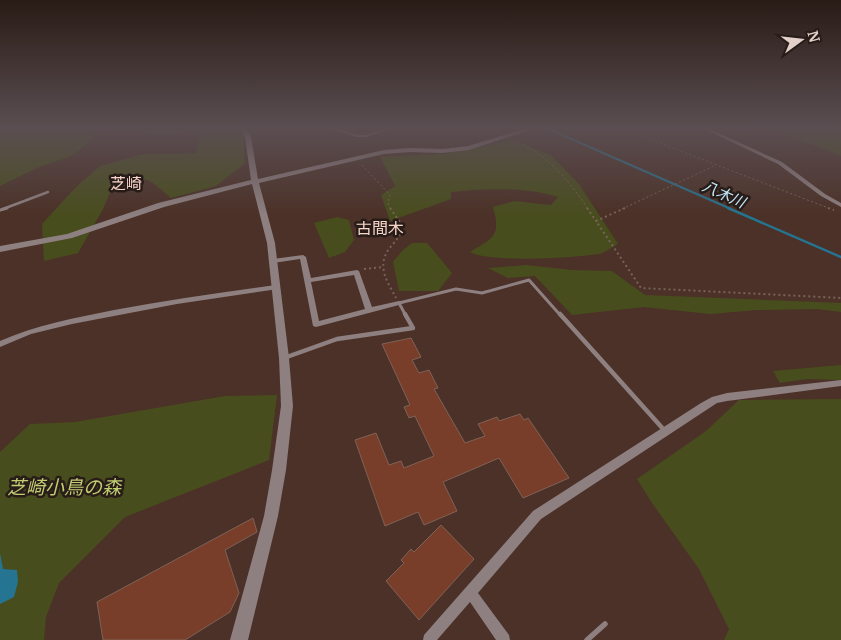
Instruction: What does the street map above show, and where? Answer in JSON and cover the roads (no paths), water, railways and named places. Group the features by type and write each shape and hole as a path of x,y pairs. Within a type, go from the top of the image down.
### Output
{"street":[{"path":"239,640 271,516 280,470 287,406 284,358 269,232 255,181 251,157"},
{"path":"0,249 58,239 169,202 366,157"},
{"path":"767,157 780,163 823,195 841,205"},
{"path":"273,261 303,257 316,324 399,303"},
{"path":"308,281 357,272 369,310"},
{"path":"0,344 25,333 62,322 202,297 276,287"},
{"path":"430,640 537,515 665,431 715,400 841,383"},
{"path":"470,592 504,640"}],"lane":[{"path":"0,210 48,192"},
{"path":"284,358 337,339 412,328 399,303 456,289 482,294 529,280 665,431"},
{"path":"587,640 605,624"}],"water":[{"path":"0,553 3,569 17,570 18,582 14,597 0,604"}],"waterway":[{"name":"八木川","path":"612,157 731,209"},
{"name":"八木川","path":"728,208 841,257"}],"district":[{"name":"芝崎","path":"126,183"},
{"name":"古間木","path":"380,228"}],"park label":[{"name":"芝崎小鳥の森","path":"64,487"}]}
